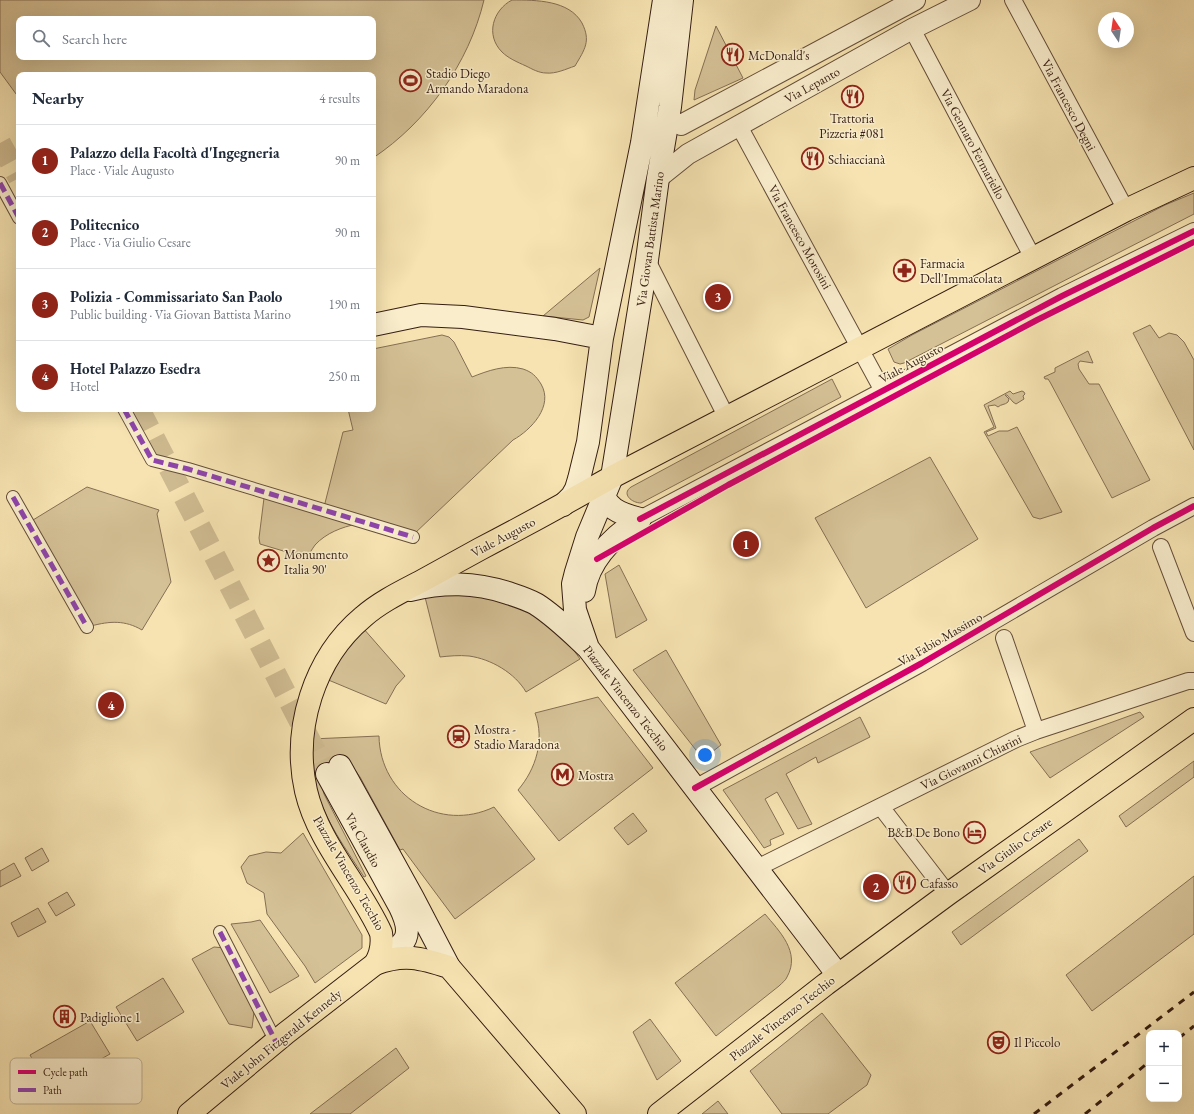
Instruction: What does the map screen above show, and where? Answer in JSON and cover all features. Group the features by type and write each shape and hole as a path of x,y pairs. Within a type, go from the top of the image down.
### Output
{"main road":[{"name":"Via Giovan Battista Marino","path":"563,505 576,490 580,479 588,442 602,338 642,143 664,0"},
{"name":"Via Giovan Battista Marino","path":"605,487 618,443 647,260 658,178 675,116 682,0"},
{"name":"Viale Augusto","path":"394,596 563,505 605,487 651,457 1126,210 1194,178"},
{"path":"376,324 421,315 463,317 555,329 602,338"},
{"name":"Via Giovan Battista Marino","path":"588,442 592,467 605,487 615,510 640,518"},
{"path":"618,443 624,453 632,458 651,457"},
{"path":"585,639 575,610 573,584 587,537 605,487"},
{"path":"563,505 571,506 577,509 580,513 587,537"},
{"name":"Viale Augusto","path":"585,639 583,600 589,573 597,559 611,542 640,518"},
{"name":"Piazzale Vincenzo Tecchio","path":"449,967 401,946 385,935 374,921 316,820 306,792 302,741 304,720 312,693 327,660 346,634 363,617 394,596 410,590 437,584 469,584 494,589 536,604 585,639 695,788 838,975 659,1114"},
{"name":"Via Giulio Cesare","path":"838,975 948,894 1194,719"},
{"name":"Via Claudio","path":"333,770 407,902"},
{"path":"401,946 408,931 406,921 407,902"},
{"name":"Piazzale Vincenzo Tecchio","path":"407,902 449,967 575,1114"},
{"path":"374,921 381,933 382,943 379,957 375,964"},
{"name":"Viale John Fitzgerald Kennedy","path":"189,1114 276,1042 375,964 401,946"},
{"name":"Viale John Fitzgerald Kennedy","path":"375,964 399,957 415,957 449,967"}],"street":[{"name":"Via Lepanto","path":"658,178 688,154 912,29 939,7 970,0"},
{"name":"Via Francesco Degni","path":"1013,0 1126,210"},
{"name":"Via Lepanto","path":"675,116 908,1"},
{"name":"Via Gennaro Fermariello","path":"912,29 1033,258"},
{"name":"Via Francesco Morosini","path":"739,126 883,391"},
{"path":"0,183 16,212"},
{"name":"Viale Augusto","path":"640,518 1062,296 1194,231"},
{"path":"647,260 727,418"},
{"path":"126,412 152,460 188,469 413,537"},
{"path":"13,497 87,627"},
{"name":"Via Fabio Massimo","path":"695,788 922,663 1153,528 1194,506"},
{"path":"1161,547 1194,633"},
{"path":"1004,638 1036,731"},
{"name":"Via Giovanni Chiarini","path":"757,868 1016,739 1188,681 1194,681"},
{"path":"881,807 948,894"},
{"path":"220,932 276,1042"}],"shaded area":[{"name":"Stadio Diego Armando Maradona","path":"0,0 484,0 468,46 457,68 443,89 428,109 411,127 376,156 376,72 16,72 16,94 0,72"},
{"path":"512,0 531,0 551,3 569,10 576,15 585,29 586,45 575,66 553,73 546,73 533,70 513,60 502,52 494,38 494,23 500,10 505,4"},
{"path":"716,26 743,78 694,100 695,90"},
{"path":"1194,193 1194,214 904,363 900,364 894,362 888,349 912,335 1165,205"},
{"path":"600,268 589,317 583,320 543,316"},
{"path":"1150,325 1159,338 1169,333 1177,335 1184,342 1194,360 1194,450 1133,333"},
{"path":"442,335 449,337 454,342 472,377 503,368 510,367 523,369 534,375 541,384 544,392 545,401 543,409 533,424 520,436 513,440 413,535 324,507 343,432 353,430 349,412 376,412 376,348"},
{"path":"1088,351 1093,363 1080,361 1078,364 1079,369 1089,384 1099,384 1150,480 1112,498 1050,382 1044,377 1055,372 1055,368"},
{"path":"832,379 841,397 641,503 631,500 627,495 628,490 631,487"},
{"path":"1010,391 1013,394 1022,391 1024,392 1024,399 1016,404 1007,395 1005,395 1009,399 1007,403 998,407 995,405 988,406 996,428 986,432 988,436 999,431 1008,431 1017,427 1062,512 1040,519 1033,517 984,432 994,427 984,405"},
{"path":"930,457 978,539 866,608 815,518"},
{"path":"87,487 159,510 157,514 171,582 142,630 130,624 117,622 91,626 33,520"},
{"path":"264,498 357,524 329,534 315,545 307,556 300,556 260,544 259,538"},
{"path":"619,565 647,620 616,638 605,574"},
{"path":"454,593 497,597 536,615 568,642 580,659 526,692 516,679 509,673 486,660 469,656 440,657 425,597"},
{"path":"363,628 405,676 396,686 386,704 326,679 332,666"},
{"path":"666,650 721,745 703,759 633,670"},
{"path":"598,697 653,768 559,841 518,790 530,773 537,754 539,733 535,713"},
{"path":"1140,712 1144,717 1050,778 1030,752"},
{"path":"860,717 870,737 818,763 816,757 786,774 812,824 798,829 777,792 765,799 784,834 770,840 771,845 764,848 723,790"},
{"path":"379,736 382,757 390,776 402,792 417,804 434,812 453,815 474,814 494,807 535,859 455,919 403,849 400,850 355,770 322,787 324,794 366,876 364,877 330,823 320,800 316,788 312,764 311,739"},
{"path":"1194,761 1194,777 1126,827 1119,816"},
{"path":"633,813 647,831 628,845 614,828"},
{"path":"303,833 362,935 362,948 315,983 305,966 267,914 264,893 247,883 241,867 249,856 266,852 281,853"},
{"path":"1079,839 1088,851 961,945 952,932"},
{"path":"42,848 49,861 32,871 25,858"},
{"path":"14,863 21,876 0,887 0,871"},
{"path":"1194,876 1194,934 1092,1011 1066,975"},
{"path":"67,892 75,905 56,916 48,903"},
{"path":"38,908 46,922 18,937 11,923"},
{"path":"765,914 786,942 790,951 791,968 785,980 779,986 716,1036 675,983"},
{"path":"260,920 299,976 270,993 231,924"},
{"path":"214,947 225,948 255,1004 252,1028 229,1024 192,959"},
{"path":"163,978 184,1012 137,1041 116,1007"},
{"path":"822,1013 871,1075 867,1085 828,1114 782,1114 750,1071"},
{"path":"650,1019 681,1061 657,1080 633,1032"},
{"path":"90,1021 110,1054 103,1058 32,1058 30,1055"},
{"path":"396,1048 409,1068 350,1114 310,1114"},
{"path":"718,1101 728,1114 702,1114"}],"tunnel":[{"path":"0,143 16,172"},
{"path":"141,412 327,774"}],"railway":[{"path":"1034,1114 1194,992"},
{"path":"1182,1036 1194,1026"},
{"path":"1085,1114 1146,1064"}],"marked path":[{"path":"0,183 16,212"},
{"path":"126,412 152,460 188,469 413,537"},
{"path":"13,497 87,627"},
{"path":"220,932 276,1042"}],"cycle path":[{"path":"640,519 1062,296 1194,231"},
{"path":"597,559 728,485 1037,320 1194,242"},
{"path":"695,788 922,663 1153,528 1194,506"}],"place":[{"name":"McDonald's","path":"733,55"},
{"name":"Stadio Diego Armando Maradona","path":"411,80"},
{"name":"Trattoria Pizzeria #081","path":"852,96"},
{"name":"Schiaccianà","path":"812,159"},
{"name":"Farmacia Dell'Immacolata","path":"904,270"},
{"name":"Polizia - Commissariato San Paolo","path":"718,297"},
{"name":"Palazzo della Facoltà d'Ingegneria","path":"746,544"},
{"name":"Monumento Italia 90'","path":"268,561"},
{"name":"Hotel Palazzo Esedra","path":"111,705"},
{"name":"Mostra - Stadio Maradona","path":"459,736"},
{"name":"Mostra","path":"563,775"},
{"name":"B&B De Bono","path":"975,832"},
{"name":"Cafasso","path":"904,883"},
{"name":"Politecnico","path":"876,887"},
{"name":"Padiglione 1","path":"65,1017"},
{"name":"Il Piccolo","path":"998,1042"}]}
